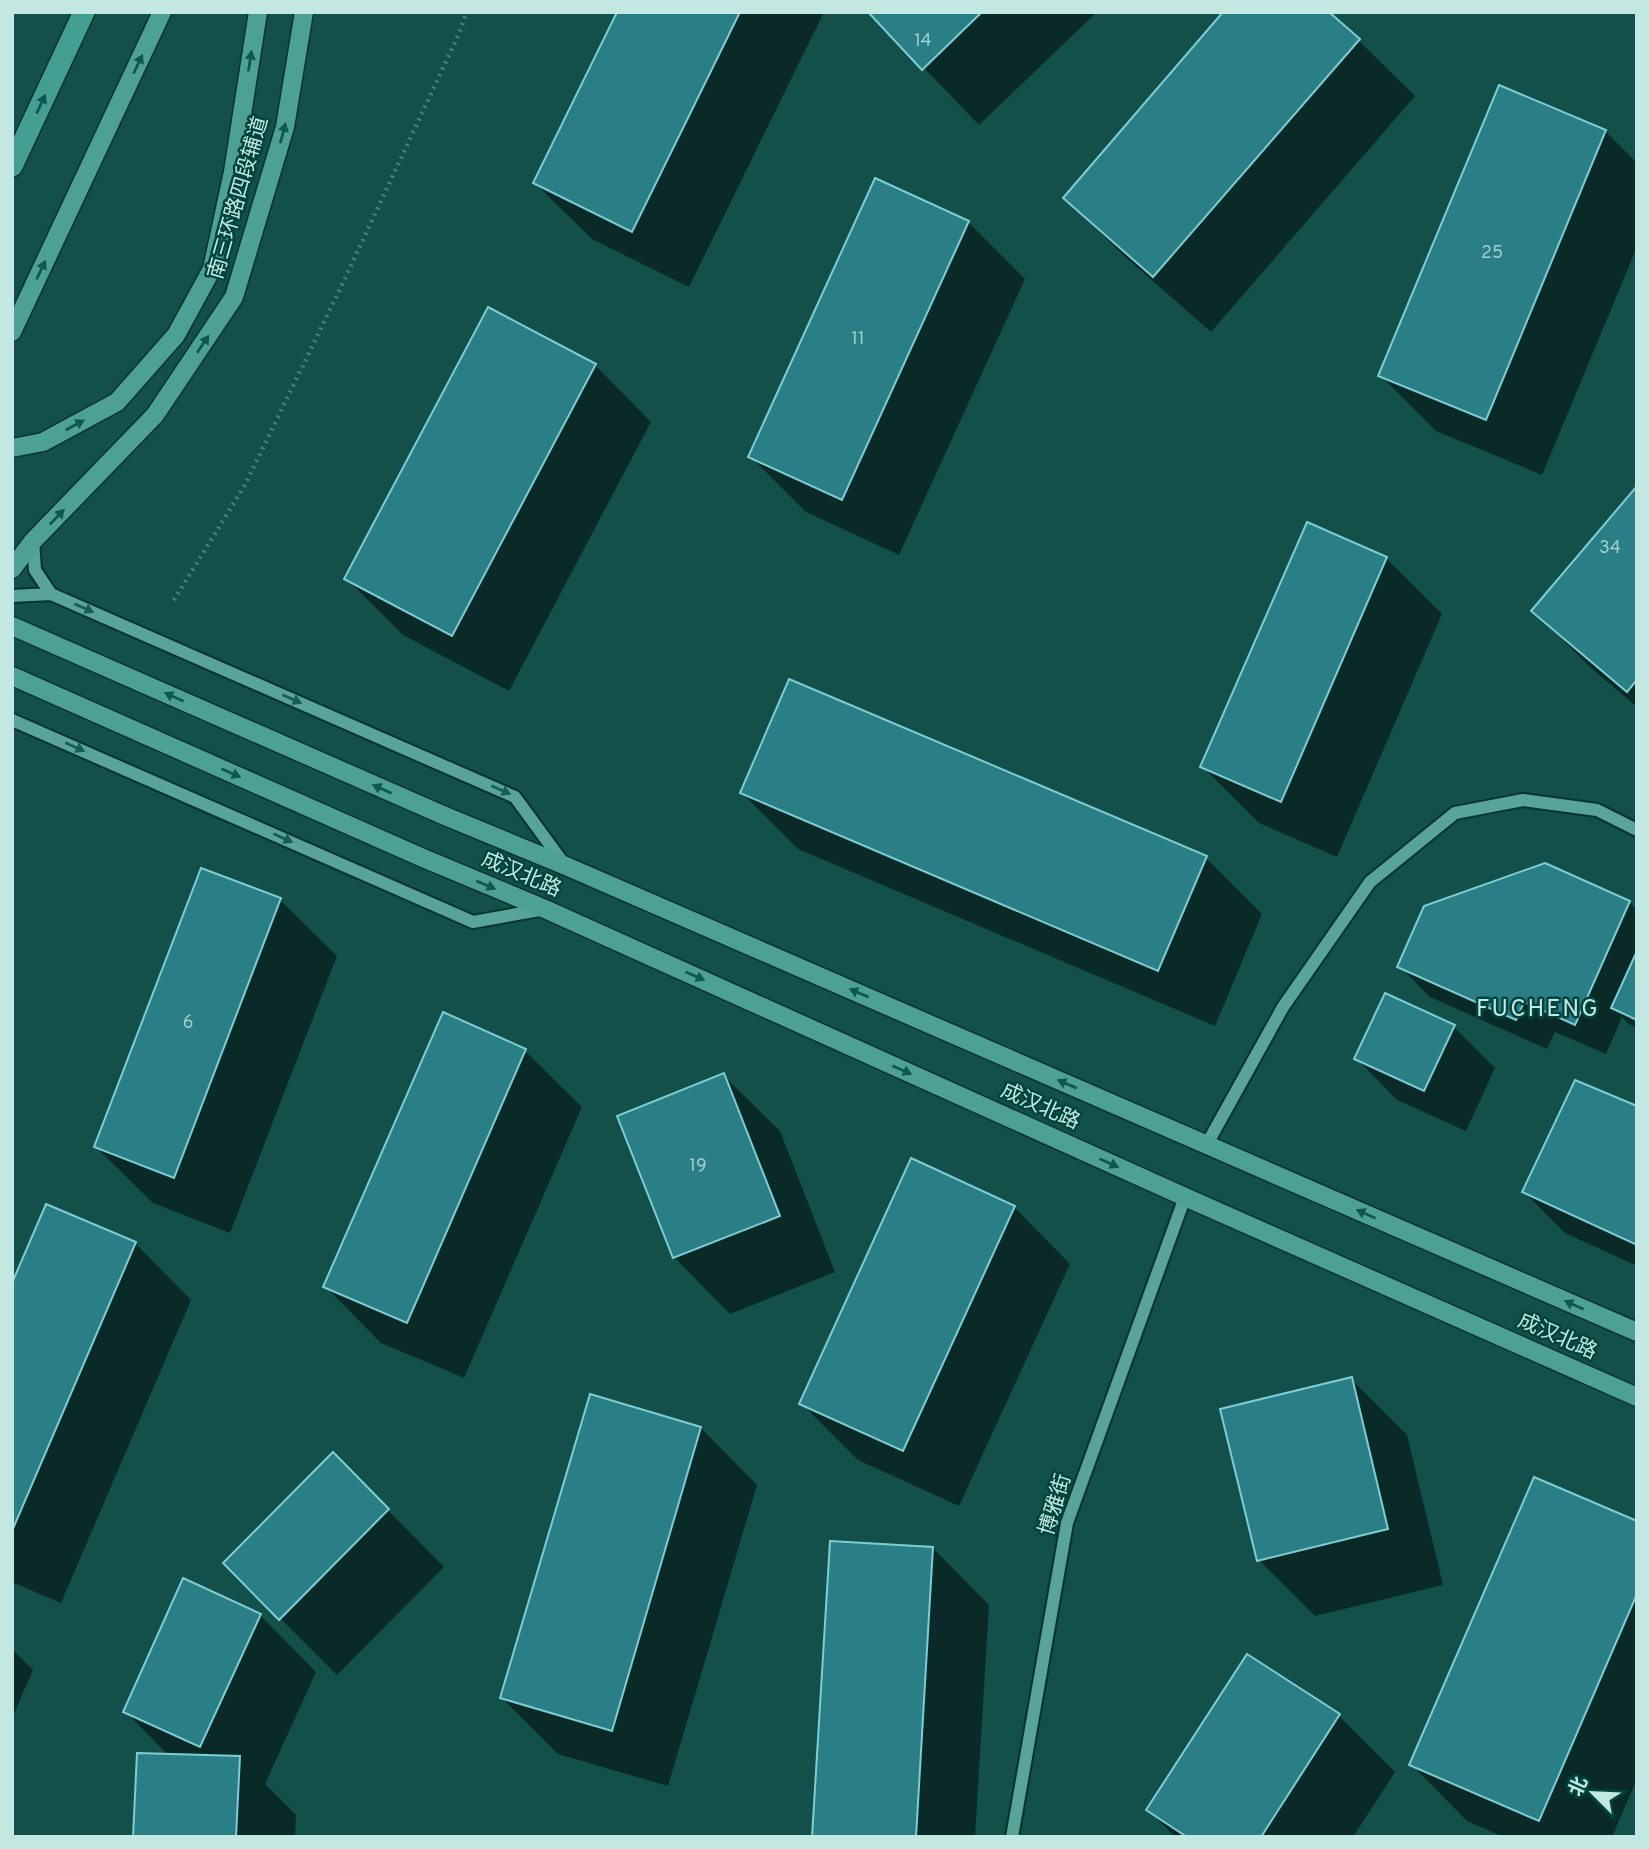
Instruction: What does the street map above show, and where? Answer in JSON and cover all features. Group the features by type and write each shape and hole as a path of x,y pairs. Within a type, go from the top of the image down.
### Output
{"highway":[{"path":"12,166 84,12"}],"main road":[{"path":"12,332 162,12"},
{"path":"12,449 43,442 117,402 176,335 212,269 233,172 258,12"},
{"name":"南三环路四段辅道","path":"12,569 33,541 155,415 234,297 285,127 304,12"},
{"name":"成汉北路","path":"12,626 1637,1332"},
{"name":"成汉北路","path":"12,676 423,858 545,909 1637,1397"}],"street":[{"path":"33,541 35,570 51,594"},
{"path":"12,596 51,594 515,797 566,866"},
{"path":"12,720 473,922 545,909"},
{"path":"1207,1144 1283,1007 1370,882 1455,813 1523,800 1597,810 1637,830"},
{"name":"博雅街","path":"1012,1837 1067,1523 1185,1197"}],"path":[{"path":"174,600 245,485 340,289 467,12"}],"building":[{"path":"617,12 740,12 632,232 533,183"},
{"path":"868,12 982,12 922,70"},
{"path":"1223,12 1329,12 1360,39 1153,277 1063,198"},
{"path":"1499,85 1606,130 1486,420 1378,376"},
{"path":"875,178 969,221 842,500 748,457"},
{"path":"488,307 596,364 452,636 344,579"},
{"path":"1637,486 1637,680 1627,692 1531,611"},
{"path":"1307,522 1387,557 1281,802 1200,767"},
{"path":"789,679 1207,856 1158,971 740,793"},
{"path":"1545,863 1630,901 1575,1025 1524,1002 1516,1020 1397,967 1424,906"},
{"path":"201,868 281,898 174,1178 94,1147"},
{"path":"1637,951 1637,1020 1611,1008"},
{"path":"1385,993 1455,1025 1424,1091 1354,1059"},
{"path":"443,1012 526,1049 407,1323 323,1287"},
{"path":"724,1073 780,1216 673,1258 617,1116"},
{"path":"1575,1080 1637,1106 1637,1245 1522,1192"},
{"path":"911,1158 1015,1206 903,1451 799,1404"},
{"path":"46,1204 136,1242 12,1531 12,1283"},
{"path":"1352,1377 1388,1529 1257,1561 1220,1409"},
{"path":"590,1394 701,1427 612,1731 500,1698"},
{"path":"333,1452 389,1509 279,1620 223,1563"},
{"path":"1534,1477 1637,1521 1637,1594 1539,1821 1409,1765"},
{"path":"830,1541 933,1547 916,1837 812,1837"},
{"path":"183,1578 261,1614 200,1747 123,1712"},
{"path":"1247,1654 1340,1714 1261,1837 1187,1837 1146,1810"},
{"path":"137,1753 240,1756 236,1837 133,1837"}],"district":[{"name":"FUCHENG","path":"1538,1010"}]}
